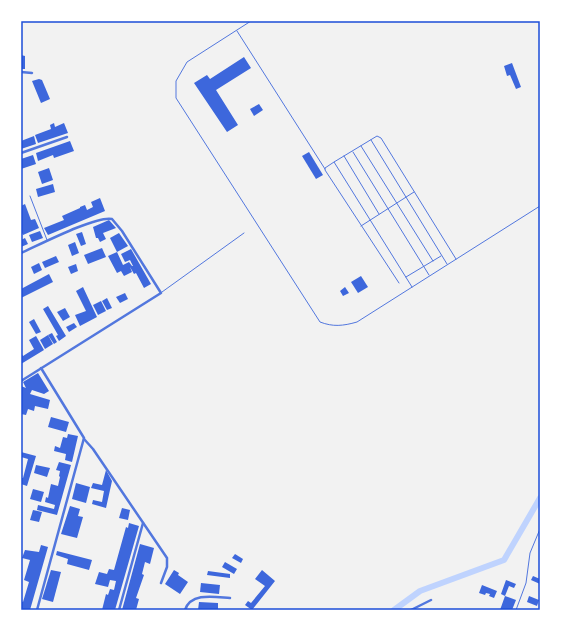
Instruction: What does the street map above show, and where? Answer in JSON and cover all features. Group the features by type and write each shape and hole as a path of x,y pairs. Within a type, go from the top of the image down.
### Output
{"street":[{"path":"21,72 32,72"},
{"path":"21,153 67,137"},
{"path":"21,253 75,228 104,219 112,219 122,231 161,293 21,381"},
{"path":"41,368 84,438 168,558 162,583"},
{"path":"37,610 84,438"},
{"path":"118,610 143,522"},
{"path":"185,610 187,605 197,598 230,598"},
{"path":"412,610 431,600"}],"lane":[{"path":"251,21 184,65 175,84 176,98 320,322 329,326 342,326 357,322 540,206"},
{"path":"236,31 399,283"},
{"path":"325,169 377,136 381,138 456,259"},
{"path":"371,140 447,264"},
{"path":"361,146 433,261"},
{"path":"352,152 429,275"},
{"path":"344,156 379,214"},
{"path":"334,162 412,287"},
{"path":"361,226 415,192"},
{"path":"30,196 47,241"},
{"path":"161,293 244,234"},
{"path":"406,277 442,256"},
{"path":"516,610 526,583 530,553 540,529"}],"building":[{"path":"21,55 25,56 25,69 21,69"},
{"path":"244,57 251,68 216,90 238,125 227,132 194,83 207,75 210,79"},
{"path":"512,63 521,87 516,89 510,75 507,76 504,66"},
{"path":"39,79 42,80 50,99 41,103 32,81"},
{"path":"259,104 263,110 254,116 250,109"},
{"path":"54,123 55,127 64,123 68,133 38,143 35,135 51,129 50,125"},
{"path":"34,136 36,144 21,149 21,141"},
{"path":"70,141 74,151 54,158 53,155 38,161 36,153"},
{"path":"309,152 323,175 316,179 302,156"},
{"path":"33,155 36,164 21,169 21,159"},
{"path":"49,168 53,180 42,184 38,172"},
{"path":"53,184 55,192 38,197 36,189"},
{"path":"100,198 105,211 48,235 44,228 64,220 62,216 80,207 85,205 87,210 93,207 91,202"},
{"path":"25,204 31,220 35,219 39,228 23,235 21,231 21,206"},
{"path":"109,220 116,228 103,233 106,239 100,242 98,238 96,238 93,227"},
{"path":"40,231 43,238 32,242 29,235"},
{"path":"82,232 86,244 81,246 76,234"},
{"path":"119,233 128,246 117,252 110,238"},
{"path":"25,238 28,244 21,247 21,240"},
{"path":"75,242 79,253 72,256 68,245"},
{"path":"102,248 106,257 88,264 84,255"},
{"path":"131,249 151,284 144,288 136,273 134,274 130,267 132,272 124,276 121,271 117,273 108,256 117,252 123,265 129,262 133,266 130,260 125,262 121,254"},
{"path":"56,256 59,262 45,268 42,262"},
{"path":"39,263 42,270 34,274 31,267"},
{"path":"76,264 78,271 71,274 68,267"},
{"path":"49,274 53,282 21,298 21,289"},
{"path":"361,276 368,287 358,293 351,282"},
{"path":"83,287 97,317 80,326 75,315 86,311 76,291"},
{"path":"345,287 349,293 343,296 340,291"},
{"path":"125,293 128,299 120,303 116,297"},
{"path":"107,298 112,308 107,310 102,301"},
{"path":"101,301 106,311 98,315 93,305"},
{"path":"48,306 66,336 59,341 56,336 58,335 43,309"},
{"path":"65,308 70,317 63,321 57,312"},
{"path":"34,319 41,332 36,334 29,322"},
{"path":"74,323 77,327 69,332 66,327"},
{"path":"52,333 57,342 54,344 48,335"},
{"path":"48,335 53,344 45,349 40,340"},
{"path":"36,336 44,350 21,364 21,353 23,356 34,349 29,340"},
{"path":"38,373 49,391 44,394 32,390 30,394 50,400 48,409 35,406 34,411 28,409 26,415 21,414 21,386 26,388 23,382"},
{"path":"51,417 69,422 66,432 48,427"},
{"path":"68,434 78,436 72,462 65,460 66,454 54,451 55,446 60,448 63,437 67,438"},
{"path":"21,452 36,456 27,486 21,484 21,478 23,478 28,459 21,457"},
{"path":"59,462 71,465 57,515 37,510 38,505 54,509 55,505 45,502 46,497 48,498 51,484 58,486 60,471 56,470"},
{"path":"36,465 50,468 47,477 34,473"},
{"path":"106,470 112,481 106,508 92,504 93,500 102,502 104,491 91,488 93,483 102,485"},
{"path":"76,483 90,487 86,503 72,499"},
{"path":"33,489 44,492 41,502 30,499"},
{"path":"70,506 80,509 78,516 83,517 77,538 61,534"},
{"path":"122,508 130,510 128,520 119,518"},
{"path":"33,510 42,512 39,522 30,520"},
{"path":"129,523 139,526 115,610 102,610 106,594 108,595 110,589 114,590 116,581 110,580 108,587 95,584 99,572 107,574 109,569 114,570 126,527 128,528"},
{"path":"140,544 154,548 150,564 145,562 142,574 144,575 136,598 139,599 136,610 122,610"},
{"path":"41,545 48,547 30,610 21,610 21,601 23,602 29,582 24,580 30,560 22,558 25,550 39,552"},
{"path":"57,551 92,560 89,570 67,564 68,559 56,555"},
{"path":"235,554 243,559 241,563 232,558"},
{"path":"225,562 237,569 234,574 222,567"},
{"path":"51,570 61,572 53,602 42,599"},
{"path":"174,570 188,582 180,594 165,584"},
{"path":"262,570 275,581 252,610 245,605 248,601 251,603 265,586 255,579"},
{"path":"208,571 230,574 230,578 207,575"},
{"path":"533,576 540,579 540,584 531,580"},
{"path":"506,580 516,584 514,588 509,586 505,596 501,594"},
{"path":"201,583 220,585 219,594 200,592"},
{"path":"482,585 497,591 494,598 489,596 490,594 486,593 485,595 479,593"},
{"path":"505,596 516,600 512,610 500,610"},
{"path":"529,596 539,600 537,606 527,602"},
{"path":"199,602 218,603 218,610 198,610"}],"waterway":[{"path":"394,610 420,591 504,560 540,498"}]}
